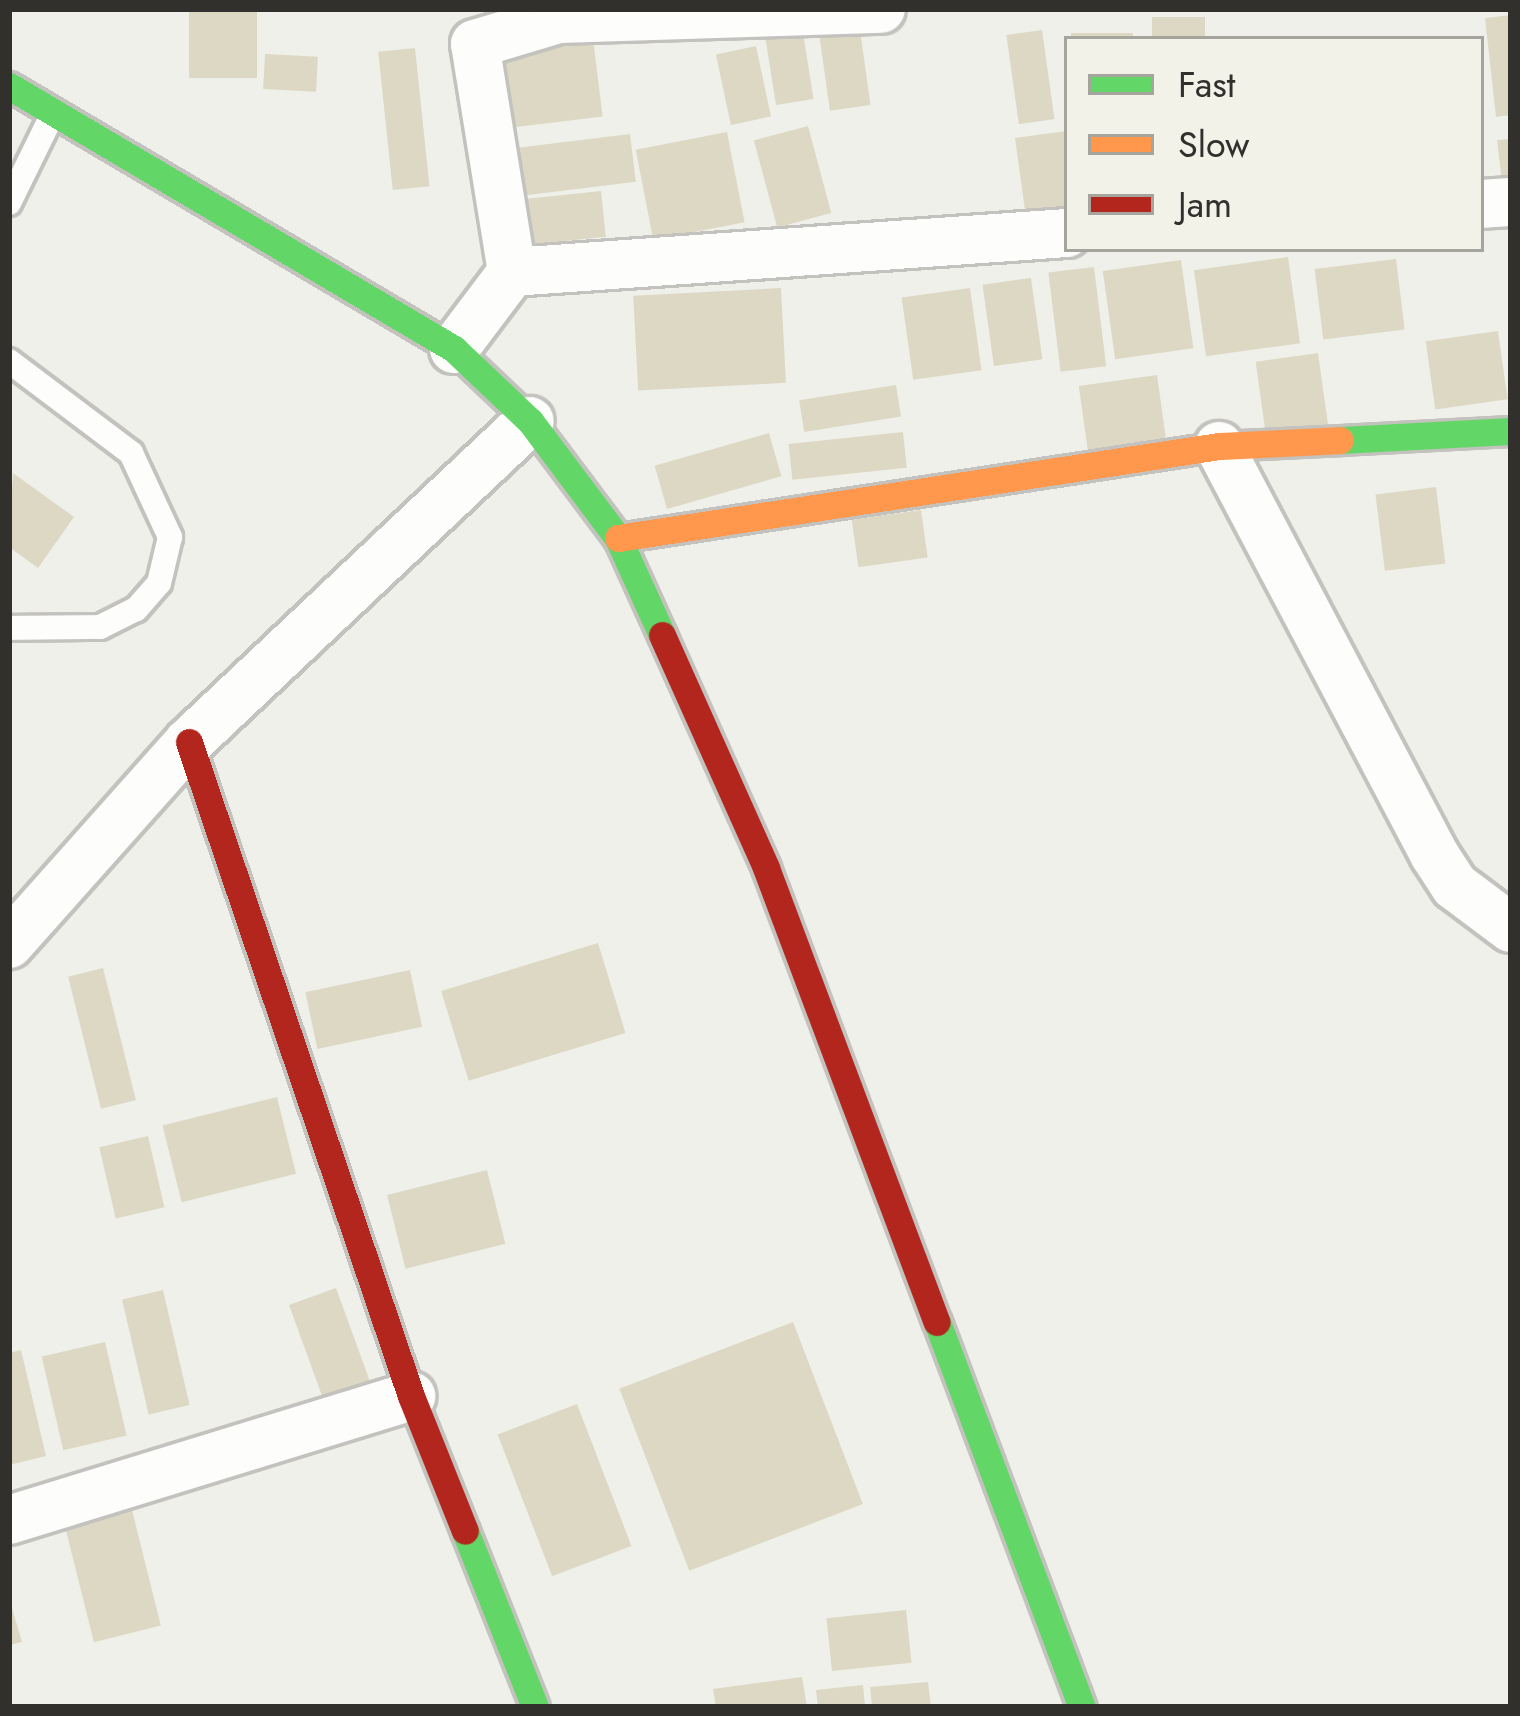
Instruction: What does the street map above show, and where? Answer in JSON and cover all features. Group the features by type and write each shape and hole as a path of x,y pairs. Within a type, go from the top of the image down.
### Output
{"main road":[{"path":"9,86 454,349 530,422 618,538 766,868 1082,1707"},
{"path":"618,538 1219,446 1511,431"},
{"path":"189,742 411,1396 535,1707"}],"street":[{"path":"454,349 512,272 471,27 559,19 881,9"},
{"path":"512,272 1064,233"},
{"path":"9,944 189,742 530,422"},
{"path":"1219,446 1434,854 1455,886 1511,928"},
{"path":"9,1520 411,1396"}],"lane":[{"path":"9,203 54,111"},
{"path":"9,361 131,453 170,537 160,583 136,609 84,629 9,628"}],"building":[{"path":"189,9 257,9 257,78 189,78"},
{"path":"1511,15 1511,115 1496,117 1485,18"},
{"path":"858,16 871,105 830,111 817,22"},
{"path":"1152,17 1205,17 1205,36 1152,36"},
{"path":"801,20 814,99 776,105 763,26"},
{"path":"1042,30 1055,119 1019,124 1006,35"},
{"path":"1133,33 1133,36 1071,36"},
{"path":"593,38 603,116 503,129 494,50"},
{"path":"756,46 771,116 731,125 716,55"},
{"path":"415,48 430,186 393,190 378,52"},
{"path":"265,54 318,57 316,92 263,89"},
{"path":"808,126 831,213 777,227 754,140"},
{"path":"1064,131 1064,220 1027,225 1015,138"},
{"path":"727,132 745,222 653,240 636,150"},
{"path":"630,134 636,182 522,196 516,148"},
{"path":"1511,139 1511,181 1502,182 1497,140"},
{"path":"601,191 606,237 527,245 522,199"},
{"path":"1288,257 1300,343 1206,356 1194,270"},
{"path":"1396,259 1405,329 1323,339 1315,269"},
{"path":"1181,260 1193,348 1115,359 1103,271"},
{"path":"1094,267 1106,366 1061,372 1048,273"},
{"path":"1031,278 1042,359 994,366 982,285"},
{"path":"781,288 786,383 638,391 633,296"},
{"path":"970,288 982,370 913,380 902,298"},
{"path":"1498,331 1508,399 1435,409 1426,341"},
{"path":"1318,353 1328,426 1266,435 1256,362"},
{"path":"1157,375 1167,449 1089,460 1079,386"},
{"path":"896,385 901,417 804,432 799,400"},
{"path":"903,432 907,468 792,480 789,444"},
{"path":"769,433 781,476 667,509 655,466"},
{"path":"13,473 74,517 38,568 9,547"},
{"path":"1436,487 1445,563 1385,571 1375,494"},
{"path":"921,510 928,558 858,567 852,520"},
{"path":"598,943 625,1033 469,1081 441,991"},
{"path":"103,968 136,1100 101,1109 68,977"},
{"path":"410,970 422,1027 317,1049 305,992"},
{"path":"277,1097 296,1174 182,1202 163,1126"},
{"path":"148,1136 164,1207 116,1218 99,1147"},
{"path":"487,1170 505,1244 405,1269 387,1195"},
{"path":"336,1288 370,1381 323,1398 289,1305"},
{"path":"163,1290 190,1405 149,1414 122,1299"},
{"path":"793,1322 863,1504 689,1571 619,1389"},
{"path":"105,1342 127,1436 63,1450 42,1357"},
{"path":"21,1350 46,1456 9,1465 9,1353"},
{"path":"577,1404 631,1546 552,1576 498,1434"},
{"path":"132,1510 161,1625 94,1642 65,1527"},
{"path":"9,1598 22,1642 9,1645"},
{"path":"906,1610 912,1663 832,1671 826,1618"},
{"path":"802,1677 807,1707 716,1707 713,1689"},
{"path":"928,1682 931,1707 872,1707 870,1687"},
{"path":"863,1685 865,1707 818,1707 816,1690"}],"traffic: fast":[{"path":"9,86 454,349 530,421 618,538 662,635"},
{"path":"1340,440 1511,431"},
{"path":"937,1322 1082,1707"},
{"path":"465,1531 535,1707"}],"traffic: slow":[{"path":"618,538 1219,446 1340,440"}],"traffic: jam":[{"path":"662,635 766,868 937,1322"},
{"path":"189,742 411,1396 465,1531"}]}
